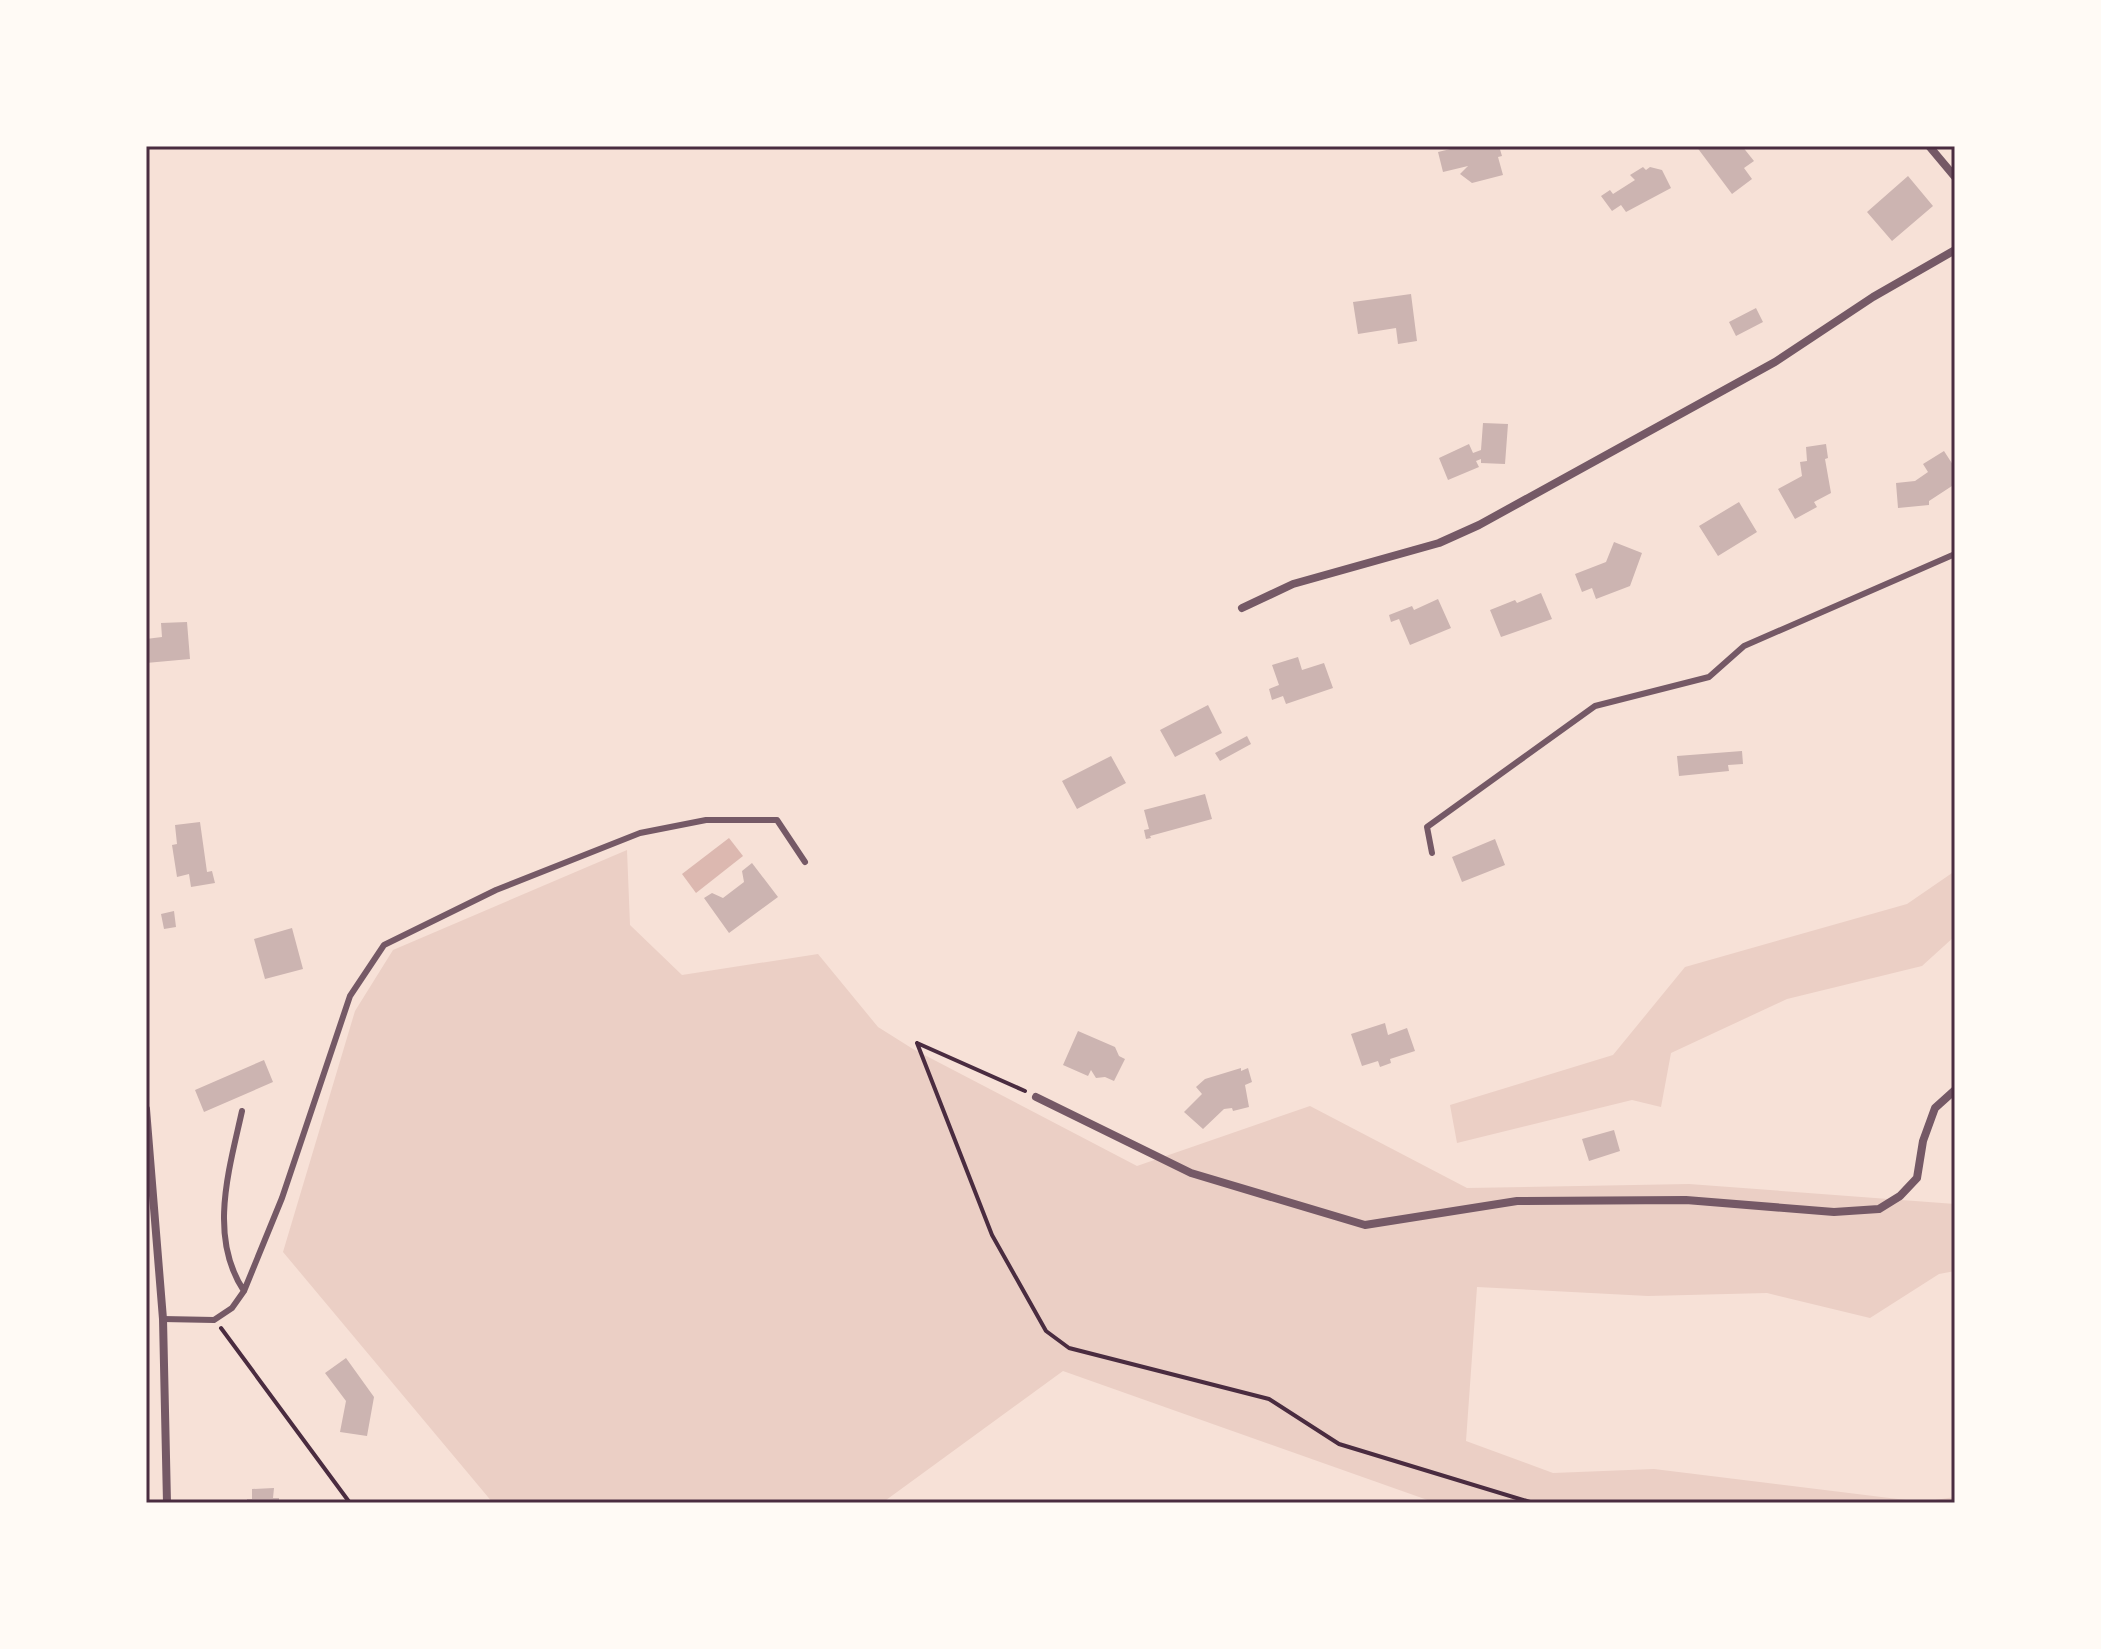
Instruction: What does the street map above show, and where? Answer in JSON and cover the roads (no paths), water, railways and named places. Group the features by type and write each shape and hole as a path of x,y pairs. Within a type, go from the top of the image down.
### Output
{"street":[{"path":"1929,146 1955,177"},
{"path":"1242,608 1293,584 1439,543 1491,519 1775,362 1873,297 1955,250"},
{"path":"1036,1097 1191,1173 1365,1225 1517,1201 1686,1200 1834,1212 1879,1209 1900,1196 1917,1178 1923,1141 1935,1108 1955,1090"},
{"path":"146,1109 163,1319 167,1503"}],"lane":[{"path":"1432,853 1427,827 1595,706 1709,677 1744,646 1955,554"},
{"path":"163,1319 214,1320 232,1308 244,1291 282,1198 350,996 384,945 496,890 640,833 706,820 777,820 805,862"},
{"path":"242,1111 224,1194 226,1250 236,1279 244,1291"}]}
